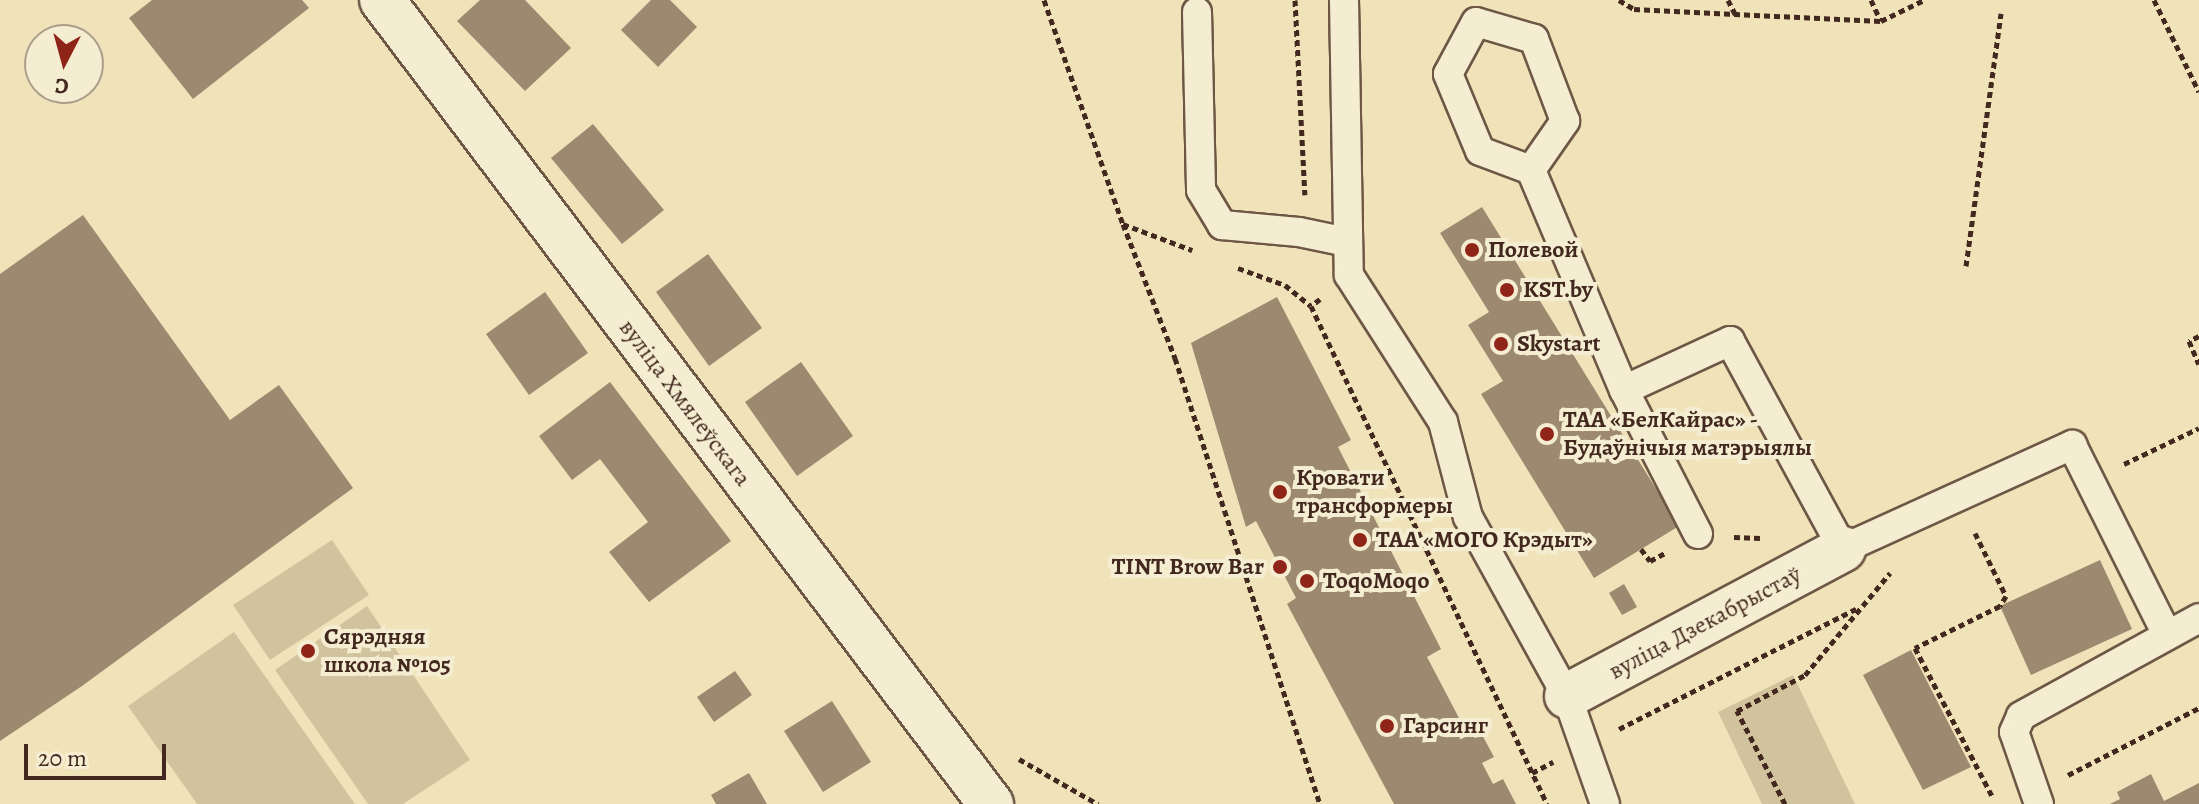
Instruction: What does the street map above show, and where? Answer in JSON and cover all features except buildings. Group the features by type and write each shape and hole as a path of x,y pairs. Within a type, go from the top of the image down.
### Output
{"street":[{"name":"вуліца Хмялеўскага","path":"382,0 991,804"},
{"name":"вуліца Дзекабрыстаў","path":"1567,696 1843,549"}],"lane":[{"path":"1344,0 1349,275 1443,422 1468,517 1567,696 1605,804"},
{"path":"1197,12 1201,190 1222,225 1299,232 1347,242"},
{"path":"1531,170 1565,121 1534,39 1476,22 1448,74 1480,151 1531,170 1624,390 1698,534"},
{"path":"1624,390 1730,341 1843,549 2072,445 2167,635"},
{"path":"2039,804 2014,732 2021,716 2199,618"}],"path":[{"path":"1044,0 1123,224 1175,358 1320,804"},
{"path":"1619,0 1634,9 1881,21 1924,0"},
{"path":"1728,0 1735,14"},
{"path":"1871,0 1881,21"},
{"path":"2154,0 2199,92"},
{"path":"1966,266 2001,13"},
{"path":"1123,224 1197,252"},
{"path":"1226,263 1285,285 1311,306"},
{"path":"2199,336 2189,341 2199,364"},
{"path":"2090,480 2199,428"},
{"path":"1962,539 1989,526"},
{"path":"1975,533 2006,596 2000,606 1915,648 1996,804"},
{"path":"1785,804 1737,711 1805,675 1886,575 1898,569"},
{"path":"1532,773 1860,606"},
{"path":"2066,776 2199,708"}],"shaded area":[{"path":"332,540 369,595 270,660 233,605"},
{"path":"367,606 470,760 403,804 368,804 275,670"},
{"path":"234,632 355,804 197,804 128,706"},
{"path":"1793,675 1855,804 1762,804 1718,712"}],"place":[{"name":"Полевой","path":"1472,250"},
{"name":"KST.by","path":"1507,290"},
{"name":"Skystart","path":"1501,344"},
{"name":"ТАА «БелКайрас» - Будаўнічыя матэрыялы","path":"1547,434"},
{"name":"Кровати трансформеры","path":"1280,492"},
{"name":"ТАА «МОГО Крэдыт»","path":"1360,540"},
{"name":"TINT Brow Bar","path":"1280,567"},
{"name":"ToqoMoqo","path":"1307,581"},
{"name":"Сярэдняя школа №105","path":"308,651"},
{"name":"Гарсинг","path":"1387,726"}]}
